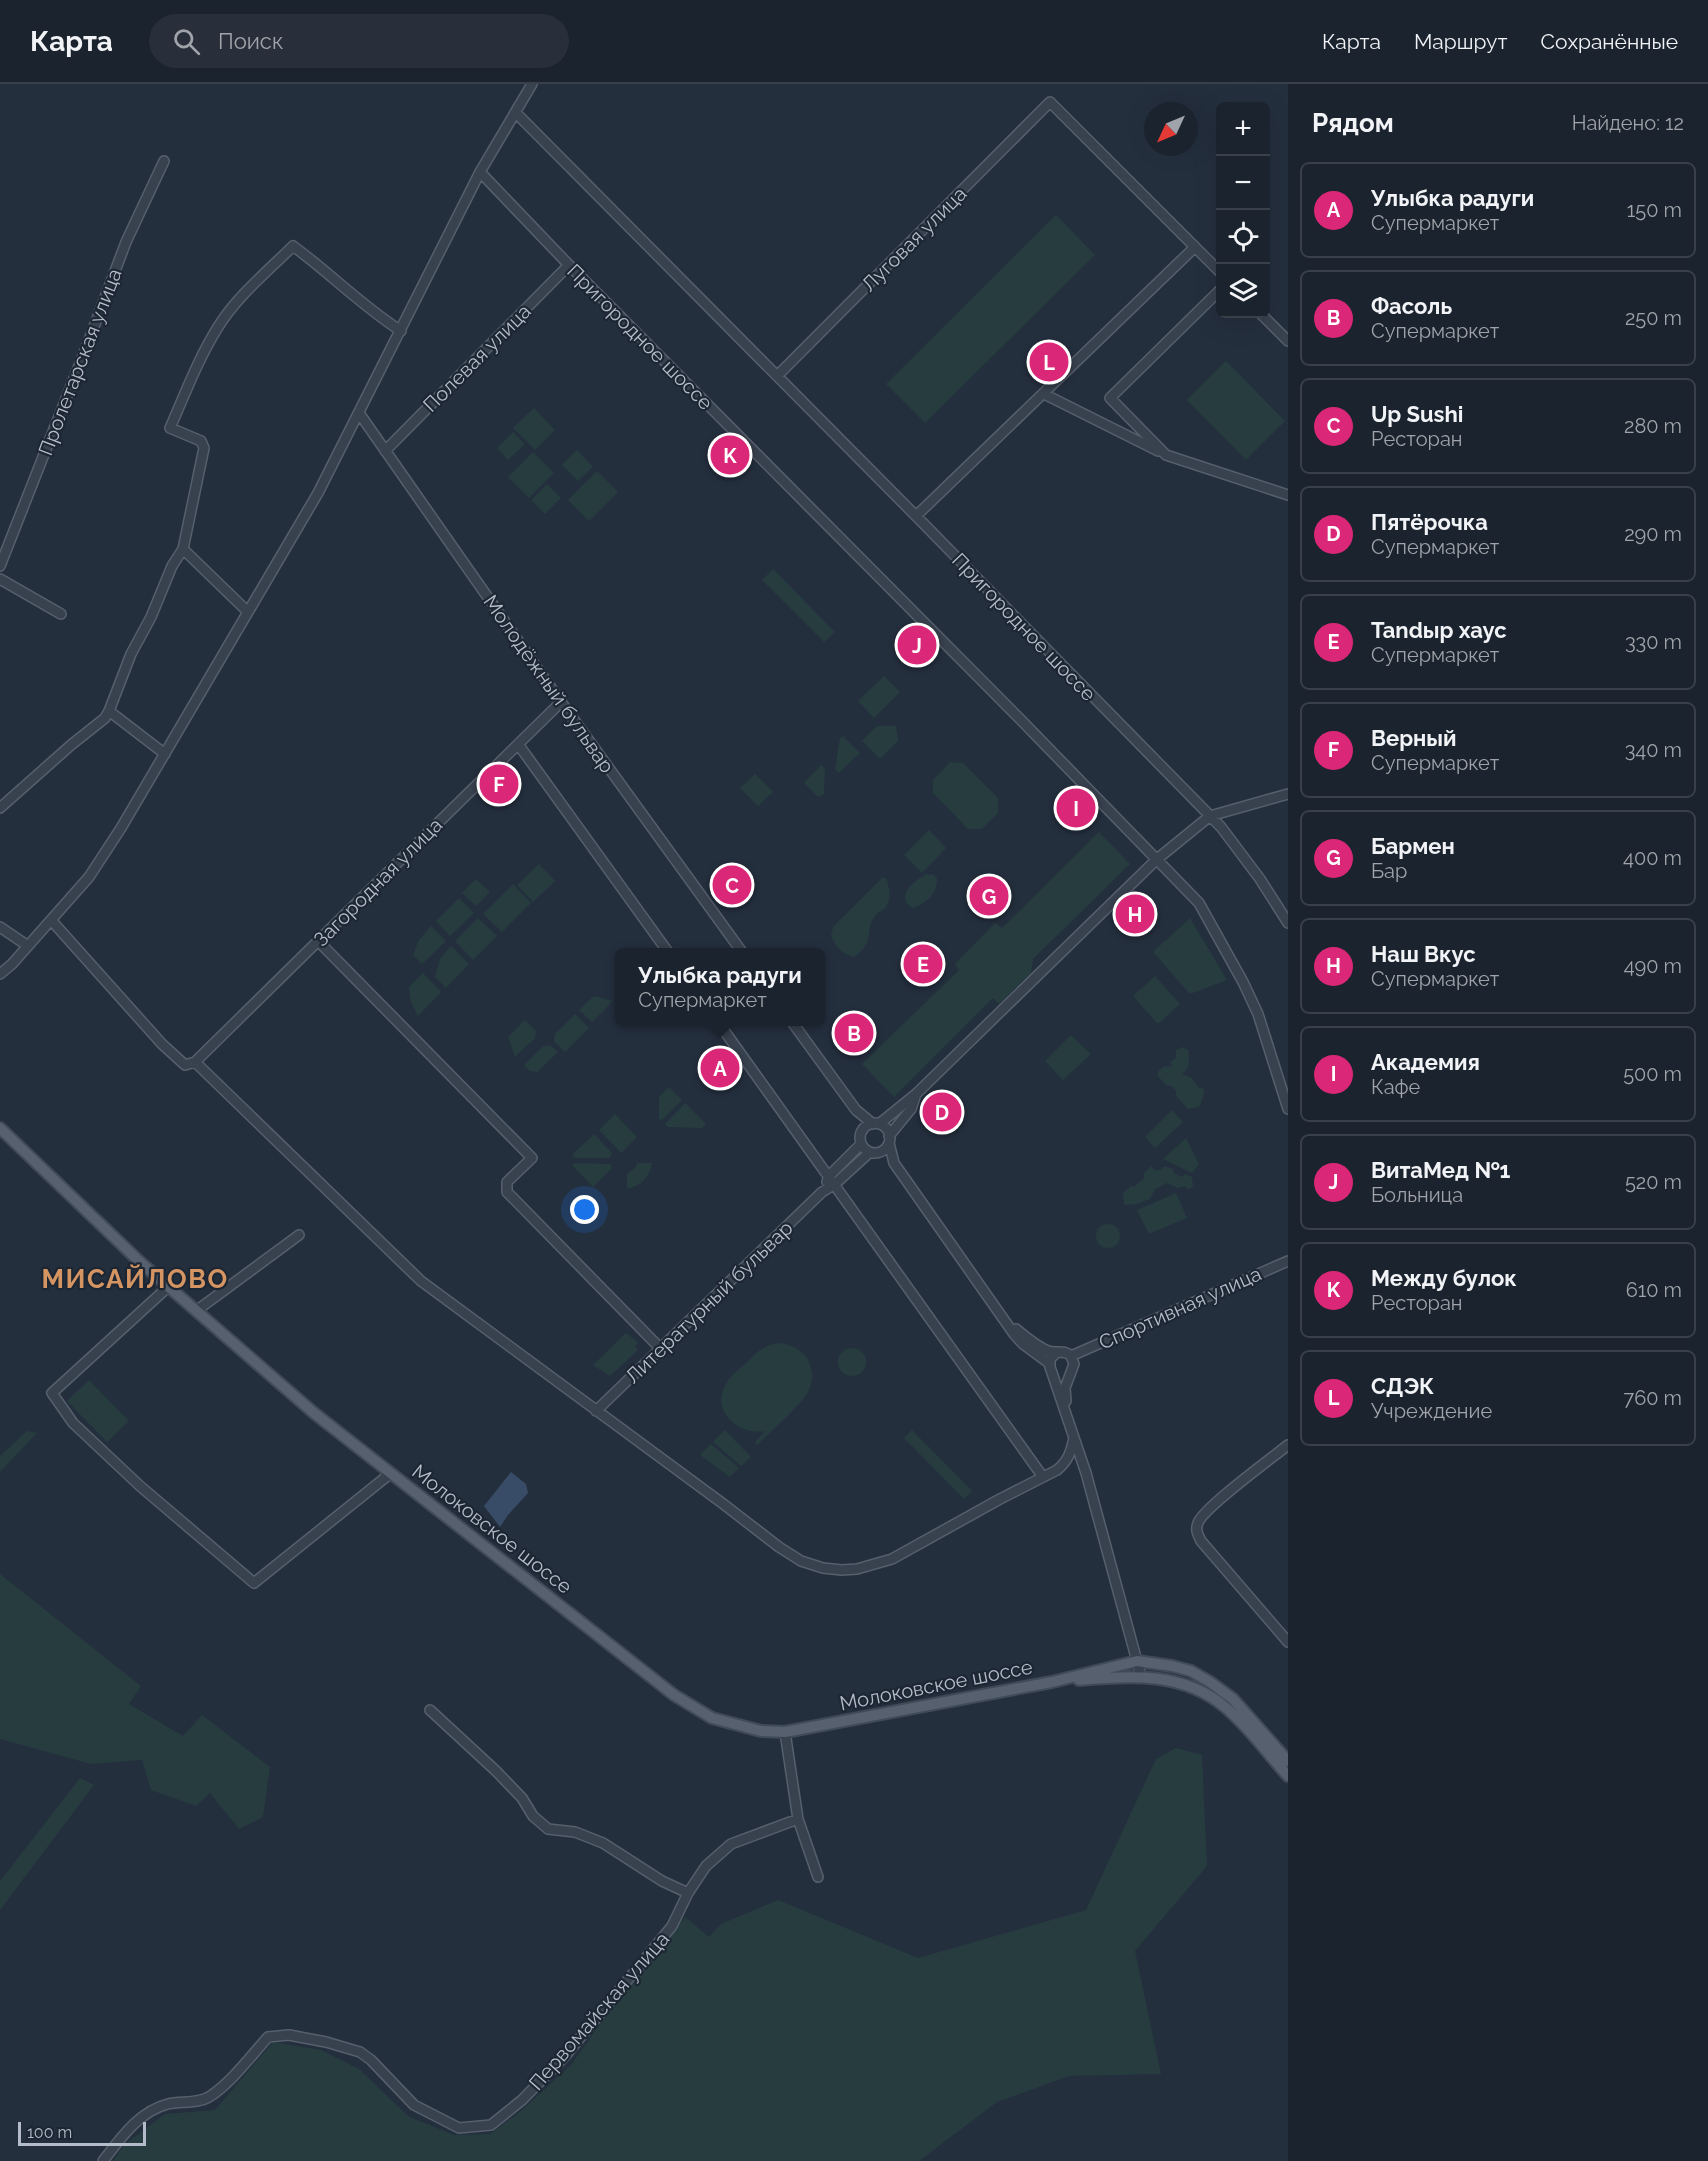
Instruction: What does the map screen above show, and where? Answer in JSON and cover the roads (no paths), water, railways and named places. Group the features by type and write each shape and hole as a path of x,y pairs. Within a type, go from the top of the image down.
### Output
{"main road":[{"name":"Молоковское шоссе","path":"0,1128 168,1287 314,1413 674,1695 712,1718 761,1731 785,1732 1052,1682 1137,1662 1172,1666 1191,1671 1210,1682 1233,1699 1288,1761"},
{"name":"Молоковское шоссе","path":"1052,1682 1141,1676 1182,1684 1209,1695 1227,1708 1288,1776"}],"street":[{"path":"0,974 89,877 122,828 318,494 480,172 532,84"},
{"name":"Луговая улица","path":"777,376 1050,102 1195,247"},
{"name":"Пригородное шоссе","path":"516,113 1221,827 1260,879 1288,924"},
{"name":"Пролетарская улица","path":"0,566 126,242 164,161"},
{"name":"Пригородное шоссе","path":"480,172 569,265 1200,903 1244,982 1258,1014 1288,1109"},
{"path":"0,808 105,718 109,711 130,654 152,617 172,566 183,549 204,448 201,441 170,428 205,350 218,326 238,300 293,246 321,266 360,302 401,331"},
{"path":"916,516 1195,247 1216,267"},
{"name":"Полевая улица","path":"385,450 569,265"},
{"path":"1166,455 1110,398 1216,295"},
{"path":"1265,318 1288,341"},
{"path":"1044,394 1166,455 1288,495"},
{"name":"Молодёжный бульвар","path":"358,413 561,702 739,948"},
{"path":"183,549 248,612"},
{"path":"0,579 61,614"},
{"name":"Загородная улица","path":"195,1062 561,702"},
{"path":"109,711 165,754"},
{"path":"518,744 665,948"},
{"path":"862,1131 876,1124 916,1094 1156,860 1209,816 1288,794"},
{"path":"51,920 162,1044 185,1065 195,1062 421,1281 790,1555 823,1568 857,1569 892,1559 1000,1498 1043,1478 1065,1463 1074,1438"},
{"path":"0,927 28,946"},
{"path":"318,941 532,1158 507,1182 507,1192 661,1349"},
{"path":"721,1026 1043,1478"},
{"path":"795,1026 856,1110 887,1130 894,1163 1023,1344 1058,1375 1069,1373"},
{"path":"874,1153 886,1148 889,1139 911,1108 916,1094"},
{"path":"856,1110 862,1131 861,1144 894,1163"},
{"name":"Литературный бульвар","path":"596,1411 822,1192 861,1144"},
{"name":"Литературный бульвар","path":"832,1180 874,1153"},
{"path":"196,1311 299,1235"},
{"name":"Спортивная улица","path":"1071,1356 1288,1261"},
{"path":"168,1287 52,1393 81,1431 140,1486 254,1583 391,1473"},
{"path":"1005,1320 1033,1342 1056,1353 1064,1352 1071,1356 1074,1367 1069,1373 1065,1388 1067,1415"},
{"path":"1056,1353 1052,1356 1050,1367 1086,1473 1141,1676"},
{"path":"1288,1445 1208,1509 1197,1525 1197,1533 1201,1541 1288,1642"},
{"path":"430,1710 496,1771 522,1798 532,1816 548,1829 575,1832 603,1843 662,1881 688,1893"},
{"path":"785,1732 798,1819 818,1877"},
{"name":"Первомайская улица","path":"103,2161 135,2123 152,2110 168,2104 196,2101 208,2097 227,2081 268,2037 290,2035 360,2052 371,2060 414,2105 459,2128 491,2125 522,2100 566,2055 672,1926 688,1893 706,1866 731,1844 798,1819"}],"water":[{"path":"511,1472 526,1484 528,1493 500,1527 484,1506"}],"place":[{"name":"СДЭК","path":"1049,362"},
{"name":"Между булок","path":"730,455"},
{"name":"ВитаМед №1","path":"917,645"},
{"name":"Верный","path":"499,784"},
{"name":"Академия","path":"1076,808"},
{"name":"Up Sushi","path":"732,885"},
{"name":"Бармен","path":"989,896"},
{"name":"Наш Вкус","path":"1135,914"},
{"name":"Tandыр хаус","path":"923,964"},
{"name":"Фасоль","path":"854,1033"},
{"name":"Улыбка радуги","path":"720,1068"},
{"name":"Пятёрочка","path":"942,1112"}],"district":[{"name":"МИСАЙЛОВО","path":"135,1279"}]}
